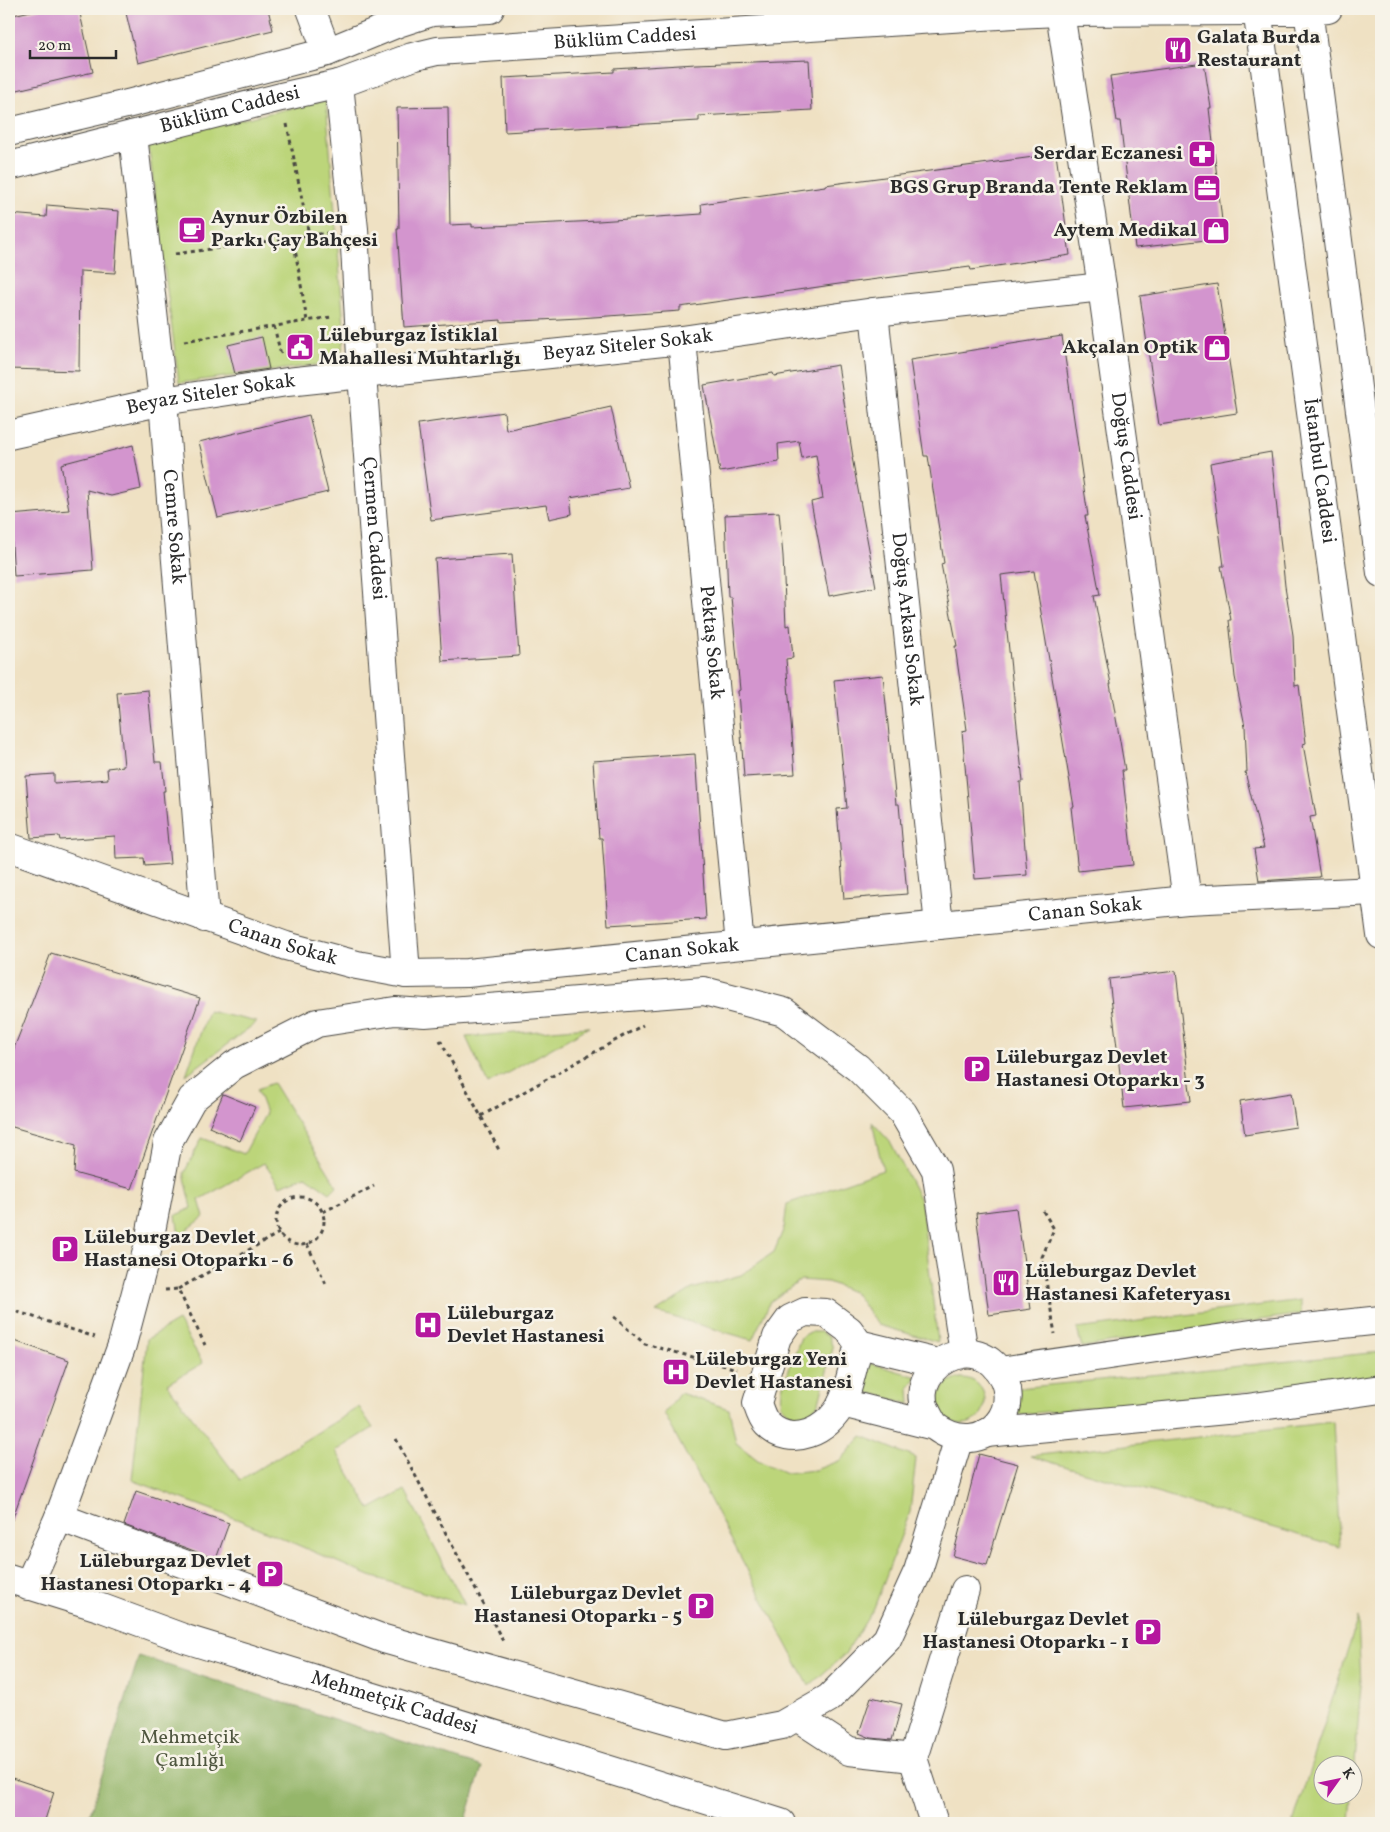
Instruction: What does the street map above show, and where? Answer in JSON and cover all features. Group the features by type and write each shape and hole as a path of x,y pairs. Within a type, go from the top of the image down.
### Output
{"main road":[{"path":"311,9 327,52"},
{"name":"Büklüm Caddesi","path":"9,132 131,103 327,52 398,23 432,12 490,9"},
{"name":"Büklüm Caddesi","path":"9,166 339,84 412,57 437,51 1060,10 1315,10"},
{"name":"Doğuş Caddesi","path":"1060,10 1102,287 1187,900"},
{"name":"İstanbul Caddesi","path":"1257,10 1381,935"},
{"path":"1315,10 1381,573"},
{"name":"Çermen Caddesi","path":"327,52 339,84 354,229 362,374 406,974"},
{"name":"Cemre Sokak","path":"133,135 163,401 205,918"},
{"name":"Beyaz Siteler Sokak","path":"9,435 163,401 287,382 682,340 874,312 1102,287"},
{"name":"Doğuş Arkası Sokak","path":"874,312 939,925"},
{"name":"Pektaş Sokak","path":"682,340 740,945"},
{"name":"Canan Sokak","path":"9,847 286,946 357,965 406,974 467,973 1187,900 1375,891"},
{"path":"19,1582 59,1517 122,1345 150,1239 168,1142 192,1099 234,1065 317,1023 395,1011 425,1013 704,991 784,1012 858,1068 903,1113 936,1170 964,1353"},
{"path":"859,1344 842,1403 830,1422 807,1436 784,1435 766,1424 757,1403 777,1337 790,1318 805,1312 826,1313 849,1330 859,1344 938,1363"},
{"path":"1000,1371 1258,1333 1381,1320"},
{"path":"934,1426 927,1414 923,1401 924,1386 929,1374 938,1363 950,1356 964,1353 978,1355 990,1361 1000,1371 1006,1384 1008,1398 1005,1412 997,1424 986,1433"},
{"path":"842,1403 934,1426 946,1434 959,1438 973,1438 986,1433 1247,1408 1381,1389"},
{"path":"59,1517 384,1639 726,1736 782,1726 829,1698 887,1639 918,1571 959,1438"},
{"name":"Mehmetçik Caddesi","path":"19,1582 102,1608 186,1639 781,1823"},
{"path":"934,1823 913,1758 966,1590"},
{"path":"797,1716 849,1751 913,1758"}],"path":[{"path":"281,97 309,235"},
{"path":"147,258 354,229"},
{"path":"293,237 307,321"},
{"path":"157,346 359,312"},
{"path":"425,1013 499,1150"},
{"path":"481,1116 644,1024"},
{"path":"322,1212 374,1186"},
{"path":"305,1197 319,1206 322,1212 323,1228 320,1235 314,1241 299,1245 284,1239 279,1233 276,1218 283,1204 290,1199 305,1197"},
{"path":"1043,1210 1054,1229 1042,1258 1060,1362"},
{"path":"136,1290 178,1289 279,1233"},
{"path":"307,1244 326,1284"},
{"path":"178,1289 205,1345"},
{"path":"9,1309 122,1345"},
{"path":"614,1317 645,1344 765,1377"},
{"path":"396,1439 523,1678"}],"green space":[{"path":"326,100 345,339 338,362 179,383 148,141"},
{"path":"208,1011 257,1022 186,1075"},
{"path":"589,1027 488,1084 466,1037"},
{"path":"273,1083 337,1186 330,1193 306,1176 280,1186 264,1163 199,1200 204,1217 179,1236 176,1215 192,1208 184,1173 202,1138 244,1154 266,1113 257,1089"},
{"path":"872,1122 891,1143 921,1202 938,1342 878,1325 855,1293 828,1282 801,1280 771,1301 752,1340 656,1312 692,1289 741,1275 774,1252 784,1228 787,1204 883,1170"},
{"path":"1301,1300 1301,1314 1082,1347 1077,1329"},
{"path":"178,1321 203,1363 167,1384 240,1480 359,1407 373,1428 336,1451 370,1509 405,1490 465,1605 370,1576 242,1521 132,1480 147,1339"},
{"path":"810,1332 821,1332 829,1337 833,1348 819,1402 810,1414 794,1418 781,1405 782,1388 801,1337"},
{"path":"1381,1352 1381,1379 1013,1415 1019,1388"},
{"path":"867,1362 917,1377 909,1387 910,1404 860,1390"},
{"path":"957,1378 967,1378 981,1388 985,1401 981,1414 975,1420 967,1424 957,1424 943,1414 939,1406 939,1396 949,1382"},
{"path":"680,1393 729,1409 736,1443 759,1461 786,1473 815,1470 841,1460 862,1436 916,1458 910,1512 874,1608 845,1654 809,1686 664,1413"},
{"path":"1333,1422 1340,1547 1030,1456"},
{"path":"1358,1618 1361,1685 1356,1754 1315,1754"},
{"name":"Mehmetçik Çamlığı","path":"139,1656 482,1767 465,1823 87,1823"},
{"path":"1312,1763 1312,1804 1351,1804 1350,1823 1293,1823"}],"building":[{"path":"39,9 79,9 93,72 9,92 9,16"},
{"path":"125,9 268,9 273,30 138,63"},
{"path":"809,60 812,110 699,116 699,121 505,132 503,78 614,72 614,69 696,64"},
{"path":"1204,63 1211,108 1209,108 1224,238 1135,248 1120,121 1117,121 1110,76"},
{"path":"448,107 450,225 472,224 472,227 702,214 701,204 825,185 1056,154 1070,255 971,270 970,267 839,284 680,307 680,311 404,327 397,229 399,229 397,108"},
{"path":"47,205 119,211 115,273 80,271 79,371 9,369 9,214 46,217"},
{"path":"1217,284 1237,413 1159,425 1140,296"},
{"path":"1062,336 1088,516 1085,516 1100,595 1094,596 1125,770 1122,770 1133,865 1078,871 1071,807 1074,807 1034,571 1001,575 1023,782 1020,782 1027,875 975,879 962,731 967,730 955,646 957,646 941,564 944,563 928,456 924,456 910,360"},
{"path":"262,337 269,369 235,374 228,345"},
{"path":"838,365 852,457 876,587 829,596 811,502 823,499 816,455 802,458 799,441 778,444 779,462 720,472 704,385 773,373 774,376"},
{"path":"611,407 629,488 570,498 572,514 549,519 546,505 431,520 418,424 504,412 506,430"},
{"path":"309,415 328,492 218,518 199,442"},
{"path":"133,445 141,489 111,496 87,490 93,570 14,576 10,515 69,510 61,464"},
{"path":"1271,452 1285,586 1293,635 1295,686 1299,685 1306,743 1303,744 1316,816 1310,817 1320,877 1259,881 1254,849 1264,848 1245,772 1247,772 1245,726 1235,677 1229,620 1231,620 1221,566 1224,566 1210,463"},
{"path":"779,512 786,626 790,625 793,658 786,659 795,774 744,777 738,691 740,690 731,597 728,597 725,515"},
{"path":"512,554 519,656 442,661 435,559"},
{"path":"883,675 896,804 899,804 907,894 844,899 837,809 847,808 834,680"},
{"path":"148,690 155,762 162,762 170,864 145,866 144,858 116,859 115,836 60,840 59,836 31,838 26,776 54,774 54,783 108,779 107,768 124,766 117,693"},
{"path":"695,754 706,919 608,925 602,838 599,838 593,761"},
{"path":"51,953 200,998 132,1189 74,1173 76,1145 9,1126 9,1061"},
{"path":"1176,971 1191,1101 1124,1108 1109,979"},
{"path":"1291,1093 1296,1127 1245,1135 1240,1101"},
{"path":"223,1094 255,1107 240,1141 209,1127"},
{"name":"Lüleburgaz Devlet Hastanesi Kafeteryası","path":"1016,1208 1031,1309 989,1315 976,1213"},
{"path":"9,1339 69,1360 12,1520 9,1520"},
{"path":"979,1454 1018,1464 987,1565 953,1556"},
{"path":"136,1491 229,1523 216,1559 124,1525"},
{"path":"871,1697 902,1704 892,1740 871,1738 859,1733"},
{"path":"9,1777 54,1792 44,1823 9,1823"}],"place":[{"name":"Galata Burda Restaurant","path":"1178,50"},
{"name":"Serdar Eczanesi","path":"1202,154"},
{"name":"BGS Grup Branda Tente Reklam","path":"1207,188"},
{"name":"Aynur Özbilen Parkı Çay Bahçesi","path":"192,230"},
{"name":"Aytem Medikal","path":"1216,231"},
{"name":"Lüleburgaz İstiklal Mahallesi Muhtarlığı","path":"300,347"},
{"name":"Akçalan Optik","path":"1217,348"},
{"name":"Lüleburgaz Devlet Hastanesi Otoparkı - 3","path":"977,1069"},
{"name":"Lüleburgaz Devlet Hastanesi Otoparkı - 6","path":"65,1249"},
{"name":"Lüleburgaz Devlet Hastanesi Kafeteryası","path":"1006,1283"},
{"name":"Lüleburgaz Devlet Hastanesi","path":"428,1325"},
{"name":"Lüleburgaz Yeni Devlet Hastanesi","path":"676,1372"},
{"name":"Lüleburgaz Devlet Hastanesi Otoparkı - 4","path":"270,1574"},
{"name":"Lüleburgaz Devlet Hastanesi Otoparkı - 5","path":"701,1606"},
{"name":"Lüleburgaz Devlet Hastanesi Otoparkı - 1","path":"1148,1632"}]}
